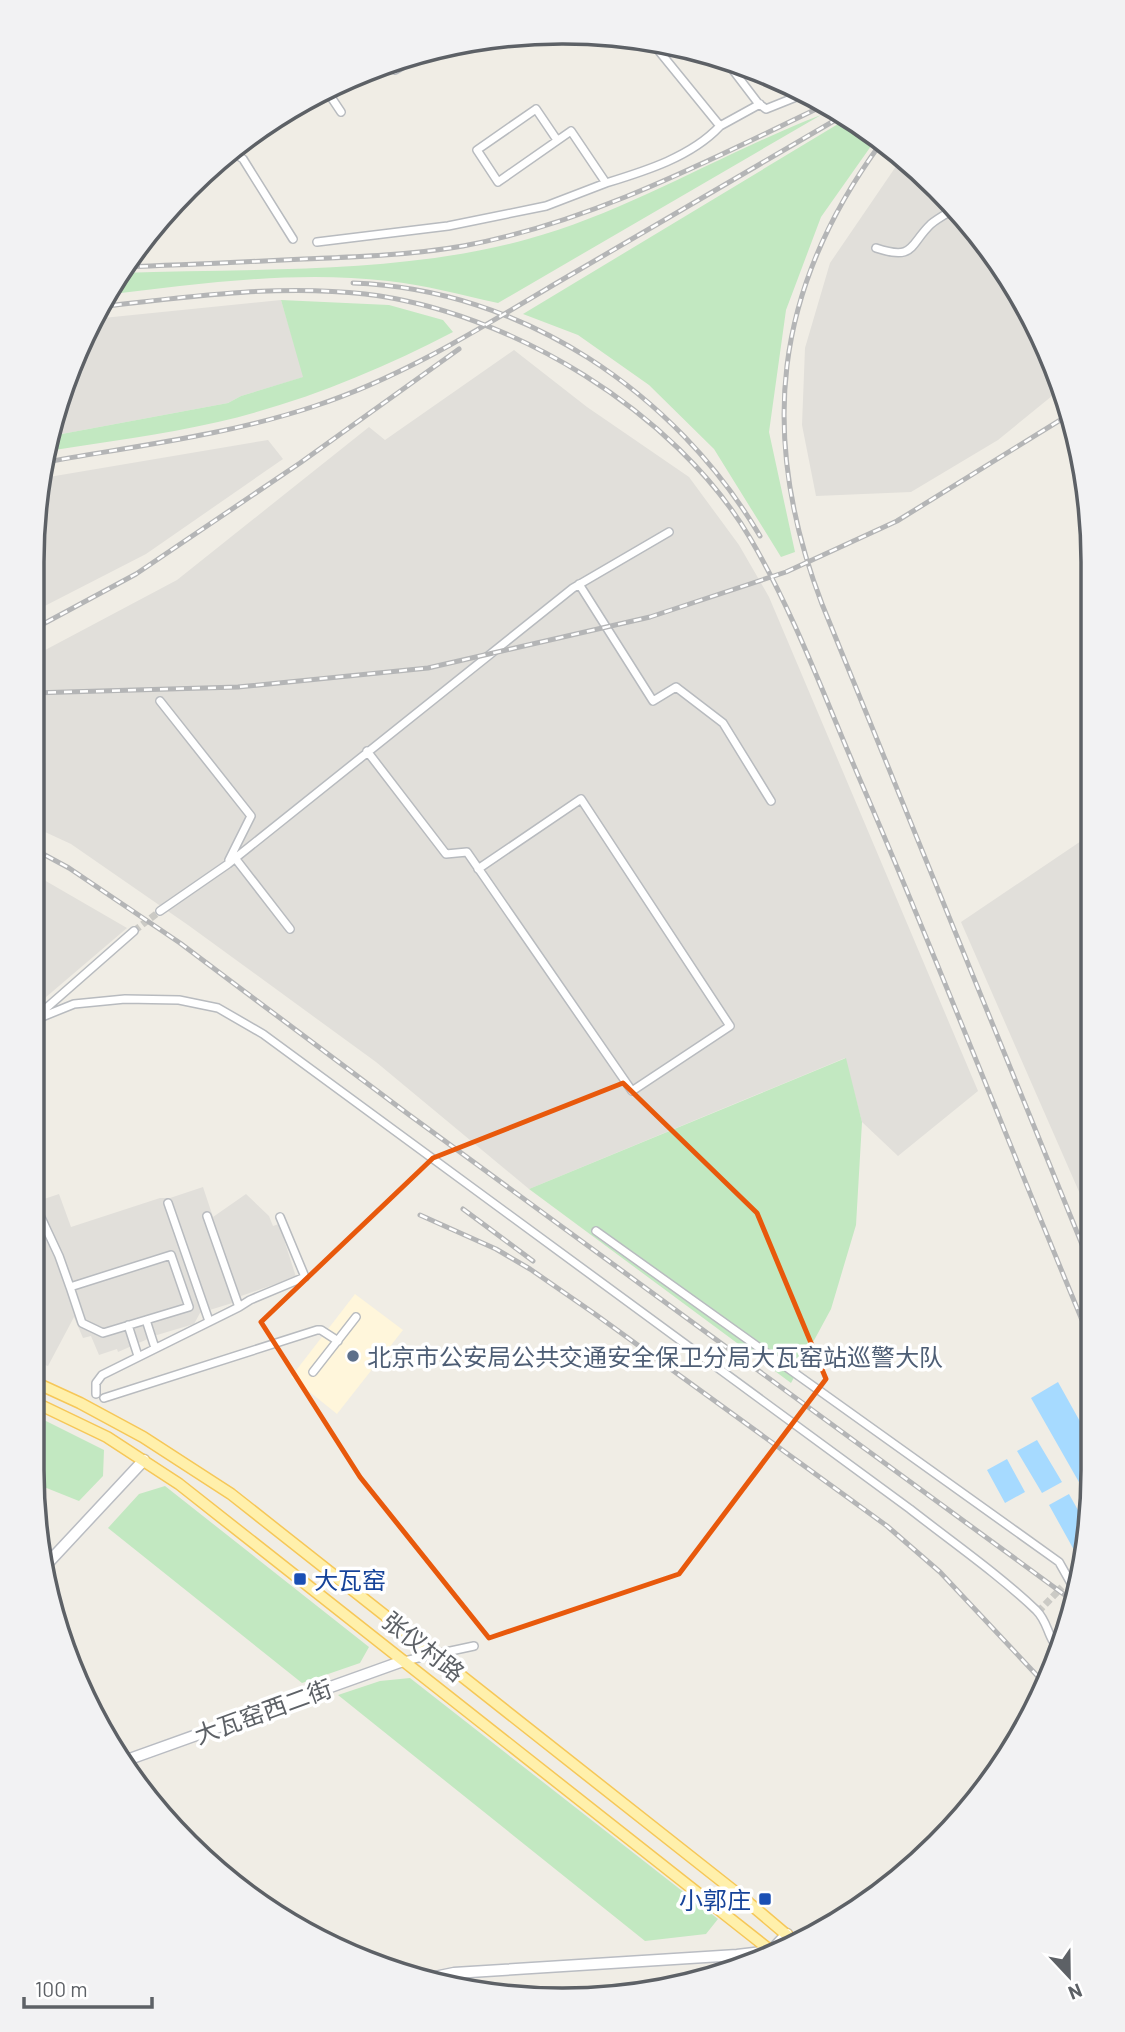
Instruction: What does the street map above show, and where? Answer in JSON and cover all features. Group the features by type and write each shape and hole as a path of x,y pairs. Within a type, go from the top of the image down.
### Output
{"main road":[{"name":"张仪村路","path":"44,1386 143,1437 231,1494 789,1936"},
{"name":"张仪村路","path":"44,1407 107,1437 216,1511 765,1947"}],"street":[{"path":"661,53 720,126"},
{"path":"736,74 766,109 794,98"},
{"path":"332,98 341,112"},
{"path":"317,242 448,226 546,206 646,171 707,139 720,126 760,104"},
{"path":"557,141 536,109 477,150 498,182 557,141 571,131 606,183"},
{"path":"240,157 293,239"},
{"path":"876,248 888,252 912,249 931,224 947,214"},
{"path":"160,911 228,864 579,584 669,532"},
{"path":"579,584 653,701 676,687 723,723 771,801"},
{"path":"160,701 251,816 228,864"},
{"path":"367,751 446,853 467,852 478,869 632,1091 730,1026 581,799 478,869"},
{"path":"235,858 290,929"},
{"path":"44,1010 134,931"},
{"path":"44,1015 74,1004 125,999 179,1000 218,1008 263,1034 1007,1585 1038,1612 1046,1624 1052,1642"},
{"path":"168,1203 209,1321"},
{"path":"207,1216 239,1307"},
{"path":"96,1394 96,1383 103,1375 250,1300 305,1277 280,1217"},
{"path":"44,1223 59,1255 82,1323 103,1333 189,1307 171,1255 70,1287"},
{"path":"596,1231 1059,1562 1069,1579"},
{"path":"313,1372 356,1317"},
{"path":"146,1320 155,1348"},
{"path":"128,1325 138,1356"},
{"path":"104,1398 317,1330 338,1341"},
{"path":"52,1559 144,1460"},
{"path":"1062,1587 1068,1587"},
{"path":"403,1661 474,1646"},
{"name":"大瓦窑西二街","path":"131,1758 403,1661"},
{"path":"446,1975 746,1954"}],"highlighted area":[{"path":"623,1083 757,1213 826,1379 679,1574 489,1638 360,1477 261,1322 433,1158"}],"shaded area":[{"path":"897,165 953,220 994,274 1028,333 1054,395 998,440 911,492 816,496 802,425 805,348 830,263"},
{"path":"281,300 304,377 241,396 228,403 60,434 83,364 105,318"},
{"path":"514,350 587,407 689,477 739,545 769,597 978,1091 898,1156 862,1122 845,1058 529,1189 376,1062 188,925 71,844 44,832 44,651 177,580 369,427 385,440"},
{"path":"268,440 283,459 146,554 44,606 45,529 51,477"},
{"path":"1081,841 1081,1196 961,922"},
{"path":"44,880 127,928 44,999"},
{"path":"203,1187 213,1217 246,1194 269,1216 273,1226 279,1224 296,1277 241,1296 242,1300 200,1313 194,1324 157,1335 118,1352 117,1349 99,1355 91,1336 83,1338 74,1317 48,1366 44,1365 44,1199 59,1194 71,1227 160,1198 170,1198"},
{"path":"355,1294 403,1330 337,1414 291,1377"}],"green space":[{"path":"821,115 498,303 402,283 317,277 246,280 119,293 132,273 274,270 377,264 479,251 528,239 603,213"},
{"path":"839,123 871,146 821,217 786,310 769,432 795,552 781,557 714,449 649,385 578,335 523,314"},
{"path":"281,300 389,305 443,320 453,332 367,373 249,414 154,435 56,450 60,434 228,403 241,396 303,377"},
{"path":"846,1058 862,1122 856,1225 831,1309 791,1383 529,1189"},
{"path":"44,1420 104,1450 103,1476 79,1501 45,1487"},
{"path":"165,1486 369,1647 360,1663 302,1683 108,1528 139,1494"},
{"path":"410,1678 718,1919 706,1934 645,1941 338,1695 380,1681"},
{"path":"645,1981 596,1987 571,1988"}],"water":[{"path":"1058,1382 1081,1423 1081,1485 1031,1398"},
{"path":"1037,1440 1062,1482 1042,1493 1017,1451"},
{"path":"1007,1459 1025,1492 1005,1503 987,1470"},
{"path":"1069,1494 1079,1512 1074,1550 1049,1505"}],"tunnel":[{"path":"134,931 160,911"},
{"path":"1038,1612 1062,1587"}],"railway":[{"path":"137,266 404,254 463,246 511,235 605,205 696,167 815,110"},
{"path":"54,461 249,425 315,406 379,381 471,333 834,121"},
{"path":"876,150 845,198 817,253 798,309 787,366 784,423 789,482 802,542 822,604 1081,1242"},
{"path":"353,283 416,290 476,305 534,328 588,358 638,394 684,437 725,484 760,536"},
{"path":"112,305 231,293 298,290 365,294 420,304 476,322 531,345 584,375 634,410 679,449 718,492 750,538 797,630 1081,1317"},
{"path":"44,624 136,574 300,463 459,349"},
{"path":"44,693 238,687 428,668 650,617 786,572 897,521 1061,419"},
{"path":"44,854 69,868 180,943 408,1114 1066,1596"},
{"path":"463,1209 533,1261"},
{"path":"420,1215 496,1249 530,1269 887,1526 940,1572 1038,1677"}],"place":[{"name":"北京市公安局公共交通安全保卫分局大瓦窑站巡警大队","path":"353,1356"},
{"name":"大瓦窑","path":"300,1579"},
{"name":"小郭庄","path":"765,1899"}]}
